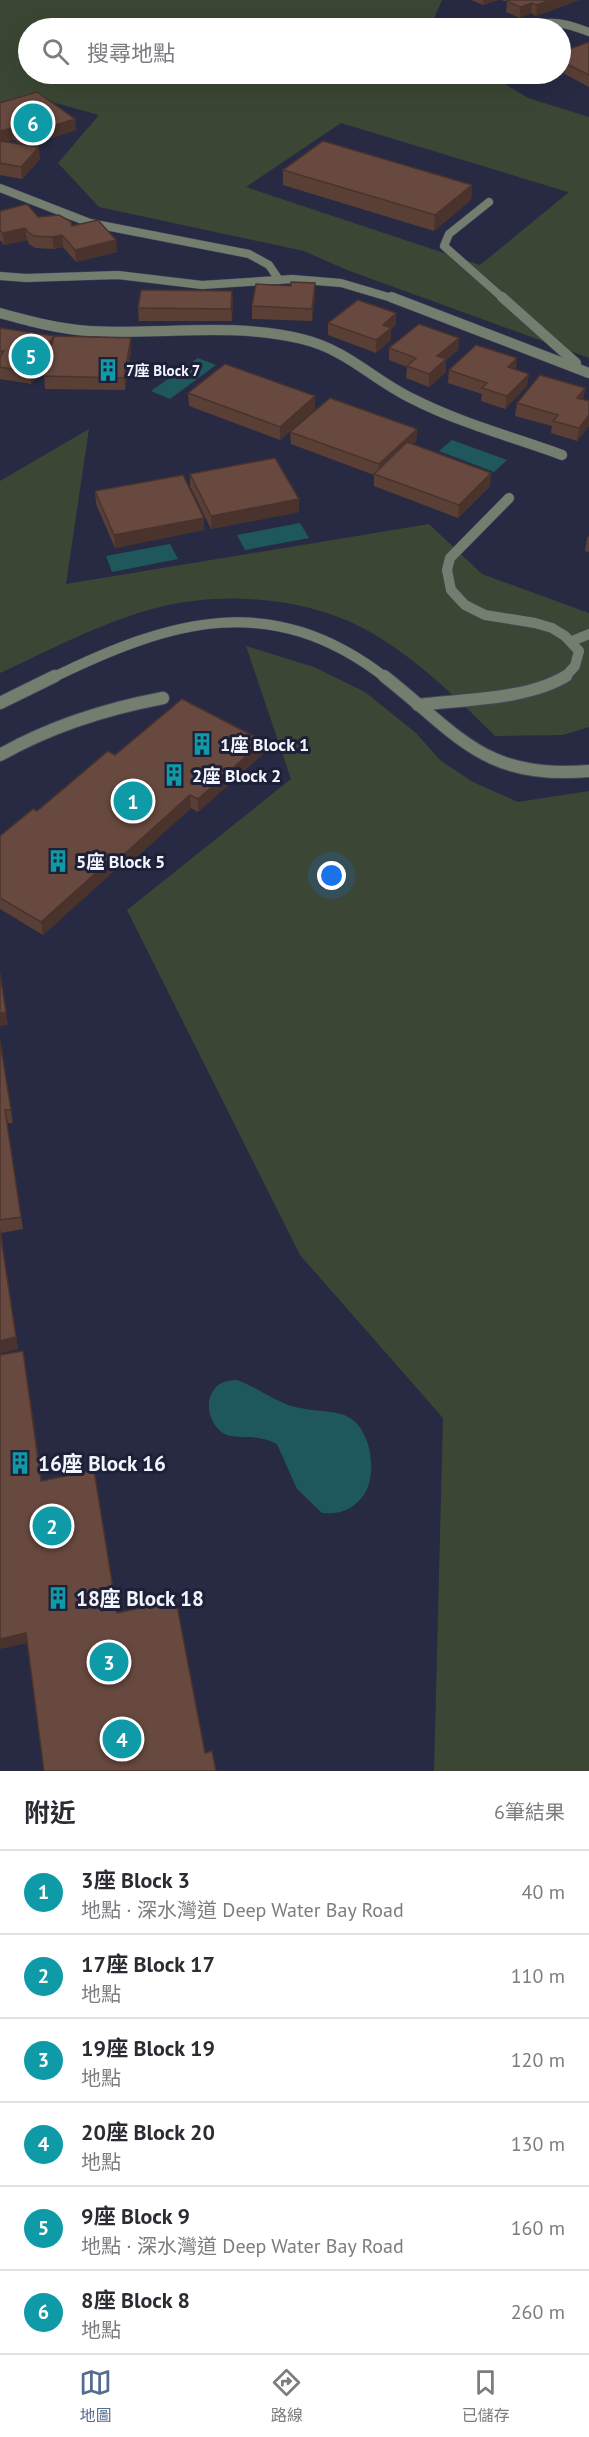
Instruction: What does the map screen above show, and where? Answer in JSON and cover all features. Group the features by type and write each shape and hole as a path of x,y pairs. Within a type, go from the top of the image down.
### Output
{"street":[{"path":"571,25 589,32"},
{"path":"0,188 34,198 61,213 90,223 249,254 269,265 279,280"},
{"path":"489,202 449,234 444,246 586,371"},
{"path":"0,276 26,278 118,275 202,285 316,280 364,289 586,371"},
{"path":"0,313 44,325 88,331 239,331 302,339 344,354 410,398 433,409 562,455"},
{"path":"418,705 543,688 567,677 578,660 579,651 572,641 546,626 496,618 477,612 462,603 451,592 446,580 446,569 450,558 509,498"},
{"path":"0,703 143,638 195,625 223,622 278,626 328,641 360,660 467,746 500,764 540,773 589,771"},
{"path":"572,641 589,634"},
{"path":"0,756 52,727 88,714 163,698"}],"shaded area":[{"path":"0,0 442,0 434,18 18,18 18,84 505,84 528,98 589,117 589,358 347,270 304,251 99,207 58,163 99,115 30,96 0,102","holes":["341,123 568,193 480,265 246,187"]},
{"path":"198,358 216,365 170,399 151,391"},
{"path":"89,429 66,584 429,524 482,574 589,613 589,727 563,735 495,736 424,670 377,636 326,613 298,605 269,601 211,599 156,608 96,629 0,673 0,481"},
{"path":"452,440 507,460 494,472 439,451"},
{"path":"300,523 309,538 245,550 237,535"},
{"path":"170,544 178,559 112,572 106,556"},
{"path":"246,646 314,667 365,692 416,733 440,760 473,782 518,802 589,791 589,1771 434,1771 443,1418 300,1255 127,910 291,779"},
{"path":"237,1380 291,1406 341,1414 351,1419 365,1437 371,1460 369,1484 361,1499 347,1510 322,1513 297,1489 277,1444 258,1438 231,1436 219,1430 209,1411 210,1397 221,1383"}],"building":[{"path":"550,0 537,5 532,3 520,7 507,1"},
{"path":"589,42 589,75 571,66 571,48"},
{"path":"37,92 75,119 22,135 12,128 0,131 0,103"},
{"path":"0,141 39,147 21,167 0,163"},
{"path":"323,141 472,185 435,215 283,170"},
{"path":"27,204 38,217 59,215 71,222 72,226 98,220 116,240 75,250 62,235 34,236 25,228 3,233 0,230 0,211"},
{"path":"291,282 315,283 312,309 252,306 256,284 291,286"},
{"path":"141,290 232,291 231,309 138,308"},
{"path":"358,300 396,313 383,325 391,328 376,340 328,323"},
{"path":"419,324 459,338 437,356 446,359 429,374 407,366 416,358 389,348"},
{"path":"0,328 54,336 30,372 0,367 0,357 4,351 0,351"},
{"path":"54,336 131,338 124,378 44,376"},
{"path":"476,345 517,358 508,367 529,374 507,396 482,388 487,383 449,370"},
{"path":"225,364 315,396 280,427 188,393"},
{"path":"540,375 585,388 577,398 589,401 589,415 579,428 553,421 558,415 517,403"},
{"path":"330,398 417,429 379,464 290,432"},
{"path":"407,442 491,473 459,505 374,474"},
{"path":"275,458 299,499 211,516 190,474"},
{"path":"183,475 204,518 114,535 95,491"},
{"path":"182,699 263,741 198,799 190,795 120,858 116,855 41,922 0,898 0,836 33,809 37,811 108,751 115,755"},
{"path":"0,974 6,1012 0,1013"},
{"path":"0,1041 11,1110 5,1110 21,1217 0,1220"},
{"path":"0,1231 16,1337 0,1341"},
{"path":"23,1351 41,1481 94,1470 117,1613 176,1600 205,1753 212,1751 216,1771 44,1771 26,1633 0,1639 0,1355"}],"place":[{"name":"8座 Block 8","path":"33,123"},
{"name":"9座 Block 9","path":"31,356"},
{"name":"7座 Block 7","path":"108,370"},
{"name":"1座 Block 1","path":"202,744"},
{"name":"2座 Block 2","path":"174,775"},
{"name":"3座 Block 3","path":"133,801"},
{"name":"5座 Block 5","path":"58,861"},
{"name":"16座 Block 16","path":"20,1463"},
{"name":"17座 Block 17","path":"52,1526"},
{"name":"18座 Block 18","path":"58,1598"},
{"name":"19座 Block 19","path":"109,1662"},
{"name":"20座 Block 20","path":"122,1739"}]}
